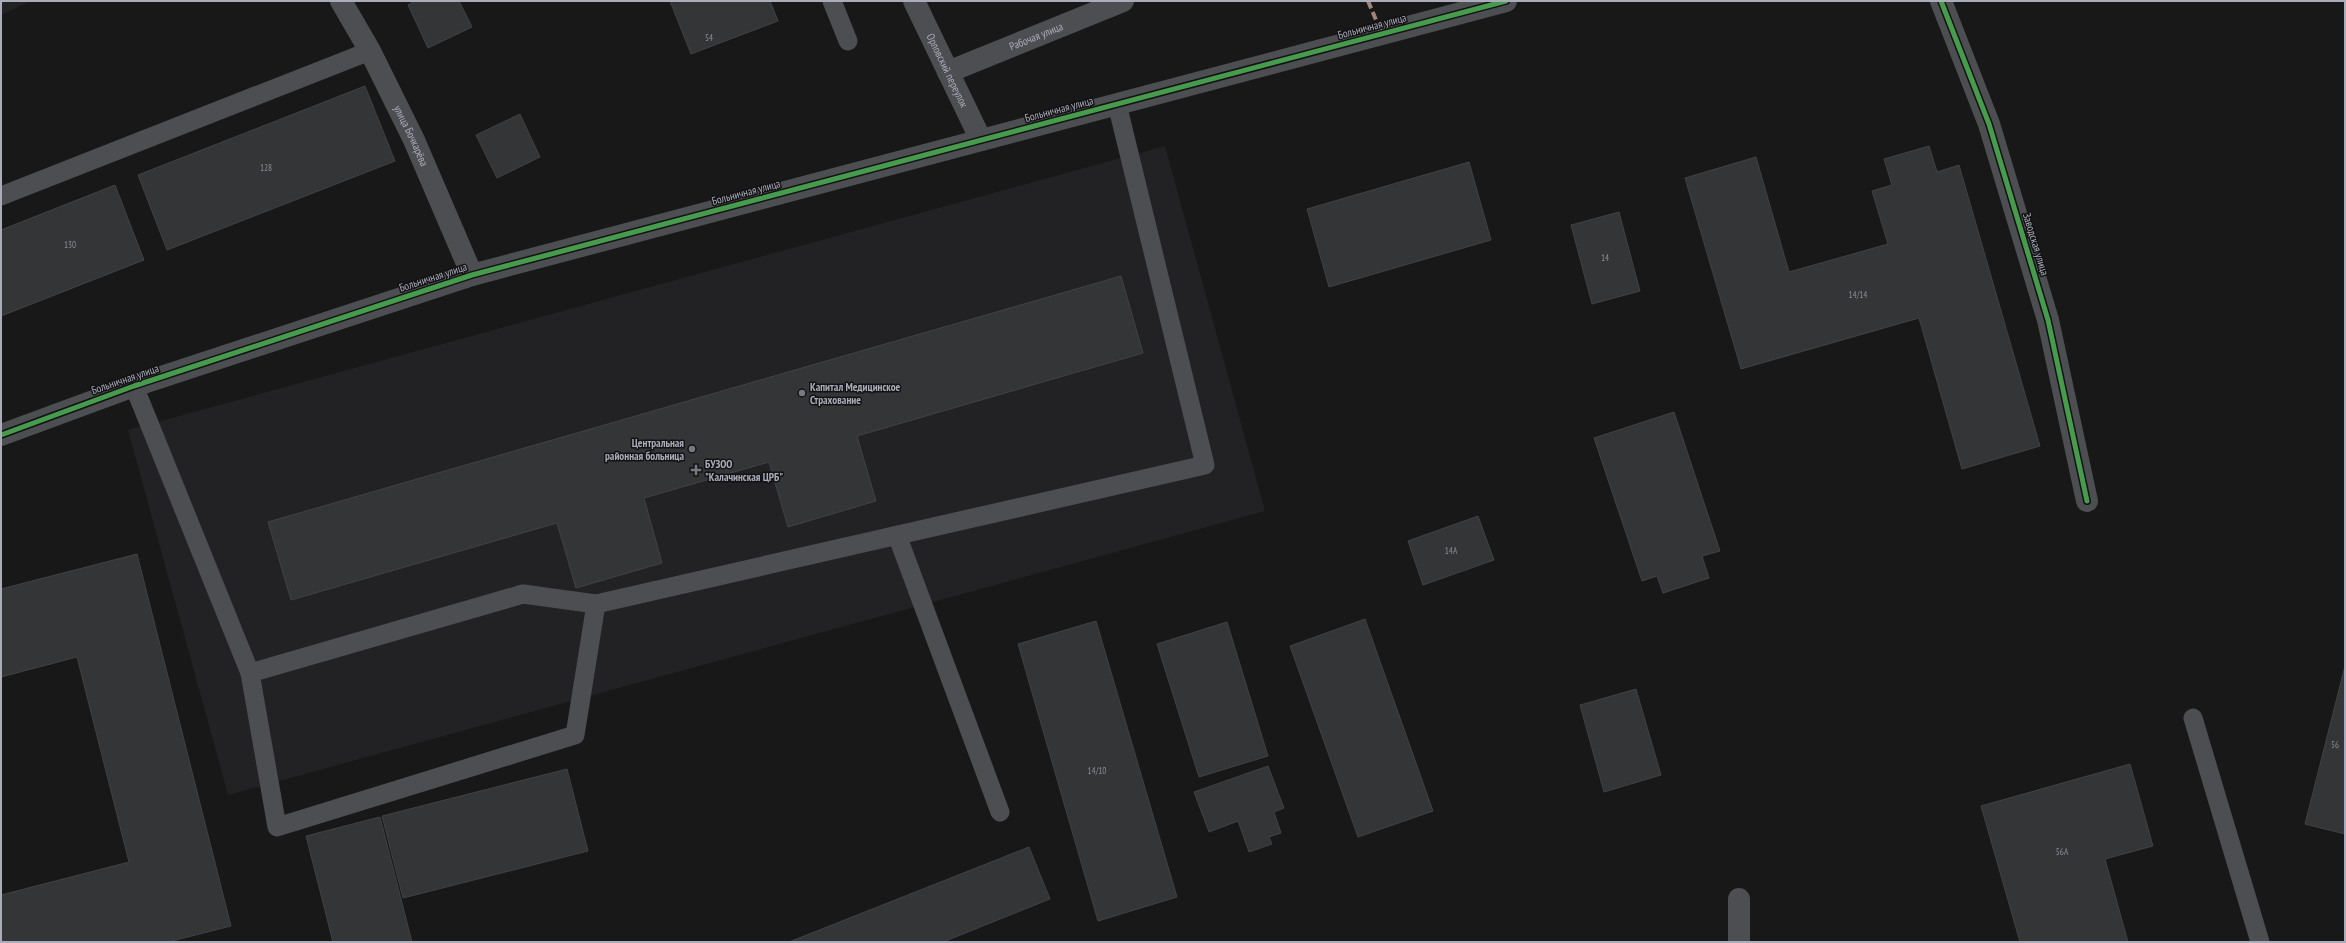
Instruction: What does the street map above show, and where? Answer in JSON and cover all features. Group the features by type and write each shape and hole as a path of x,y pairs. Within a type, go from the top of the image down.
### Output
{"street":[{"name":"улица Бочкарёва","path":"342,1 370,51 414,140 472,275"},
{"name":"Орловский переулок","path":"914,1 981,140"},
{"name":"Рабочая улица","path":"948,72 1123,1"},
{"name":"Больничная улица","path":"1,435 134,386 472,275 1506,1"},
{"name":"Заводская улица","path":"1941,1 1989,124 2048,320 2087,501"},
{"path":"1739,899 1739,942"}],"lane":[{"path":"832,1 848,41"},
{"path":"1,196 370,51"},
{"path":"250,674 523,594 596,604 1205,465 1117,104"},
{"path":"134,386 250,674 277,827 575,735 596,604"},
{"path":"898,535 1000,812"},
{"path":"2193,718 2260,942"}],"shaded area":[{"path":"1,1 31,1 1,15"},
{"name":"БУЗОО \"Калачинская ЦРБ\"","path":"1165,146 1265,511 228,795 128,430"}],"building":[{"path":"415,1 459,1 472,27 428,48 408,5"},
{"path":"670,1 770,1 778,21 691,54"},
{"path":"365,86 395,161 167,250 138,175"},
{"path":"520,114 540,157 497,178 476,135"},
{"path":"1929,146 1937,172 1959,165 2040,446 1962,469 1919,318 1741,369 1685,178 1756,157 1789,272 1888,244 1872,191 1892,185 1884,159"},
{"path":"1469,162 1491,240 1329,287 1307,209"},
{"path":"115,185 144,260 1,316 1,230"},
{"path":"1619,212 1640,291 1592,304 1571,225"},
{"name":"Центральная районная больница","path":"1121,276 1143,353 857,436 876,501 788,527 769,462 644,498 662,563 576,588 557,523 291,600 268,522"},
{"path":"1674,412 1720,551 1702,556 1709,578 1663,593 1657,576 1642,581 1594,438"},
{"path":"1478,516 1494,560 1423,585 1408,541"},
{"path":"137,554 231,926 168,942 1,942 1,895 129,862 77,657 1,677 1,589"},
{"path":"1365,619 1433,811 1358,837 1290,646"},
{"path":"1096,621 1177,897 1098,921 1018,644"},
{"path":"1227,622 1268,756 1199,777 1157,644"},
{"path":"2345,666 2345,834 2305,824"},
{"path":"1636,689 1661,775 1604,792 1580,705"},
{"path":"2130,764 2153,846 2105,859 2128,942 2020,942 1981,806"},
{"path":"1268,766 1284,808 1274,812 1281,833 1269,837 1272,844 1249,852 1238,821 1209,832 1194,792"},
{"path":"567,769 588,851 403,898 382,816"},
{"path":"380,817 412,942 333,942 306,836"},
{"path":"1029,847 1050,899 943,942 789,942"}],"marked path":[{"path":"1368,1 1382,34"}],"cycle path":[{"path":"1,435 134,386 472,275 1506,1"},
{"path":"1941,1 1989,124 2048,320 2087,501"}],"place":[{"name":"Капитал Медицинское Страхование","path":"802,393"},
{"name":"Центральная районная больница","path":"692,449"},
{"name":"БУЗОО \"Калачинская ЦРБ\"","path":"696,470"}]}
